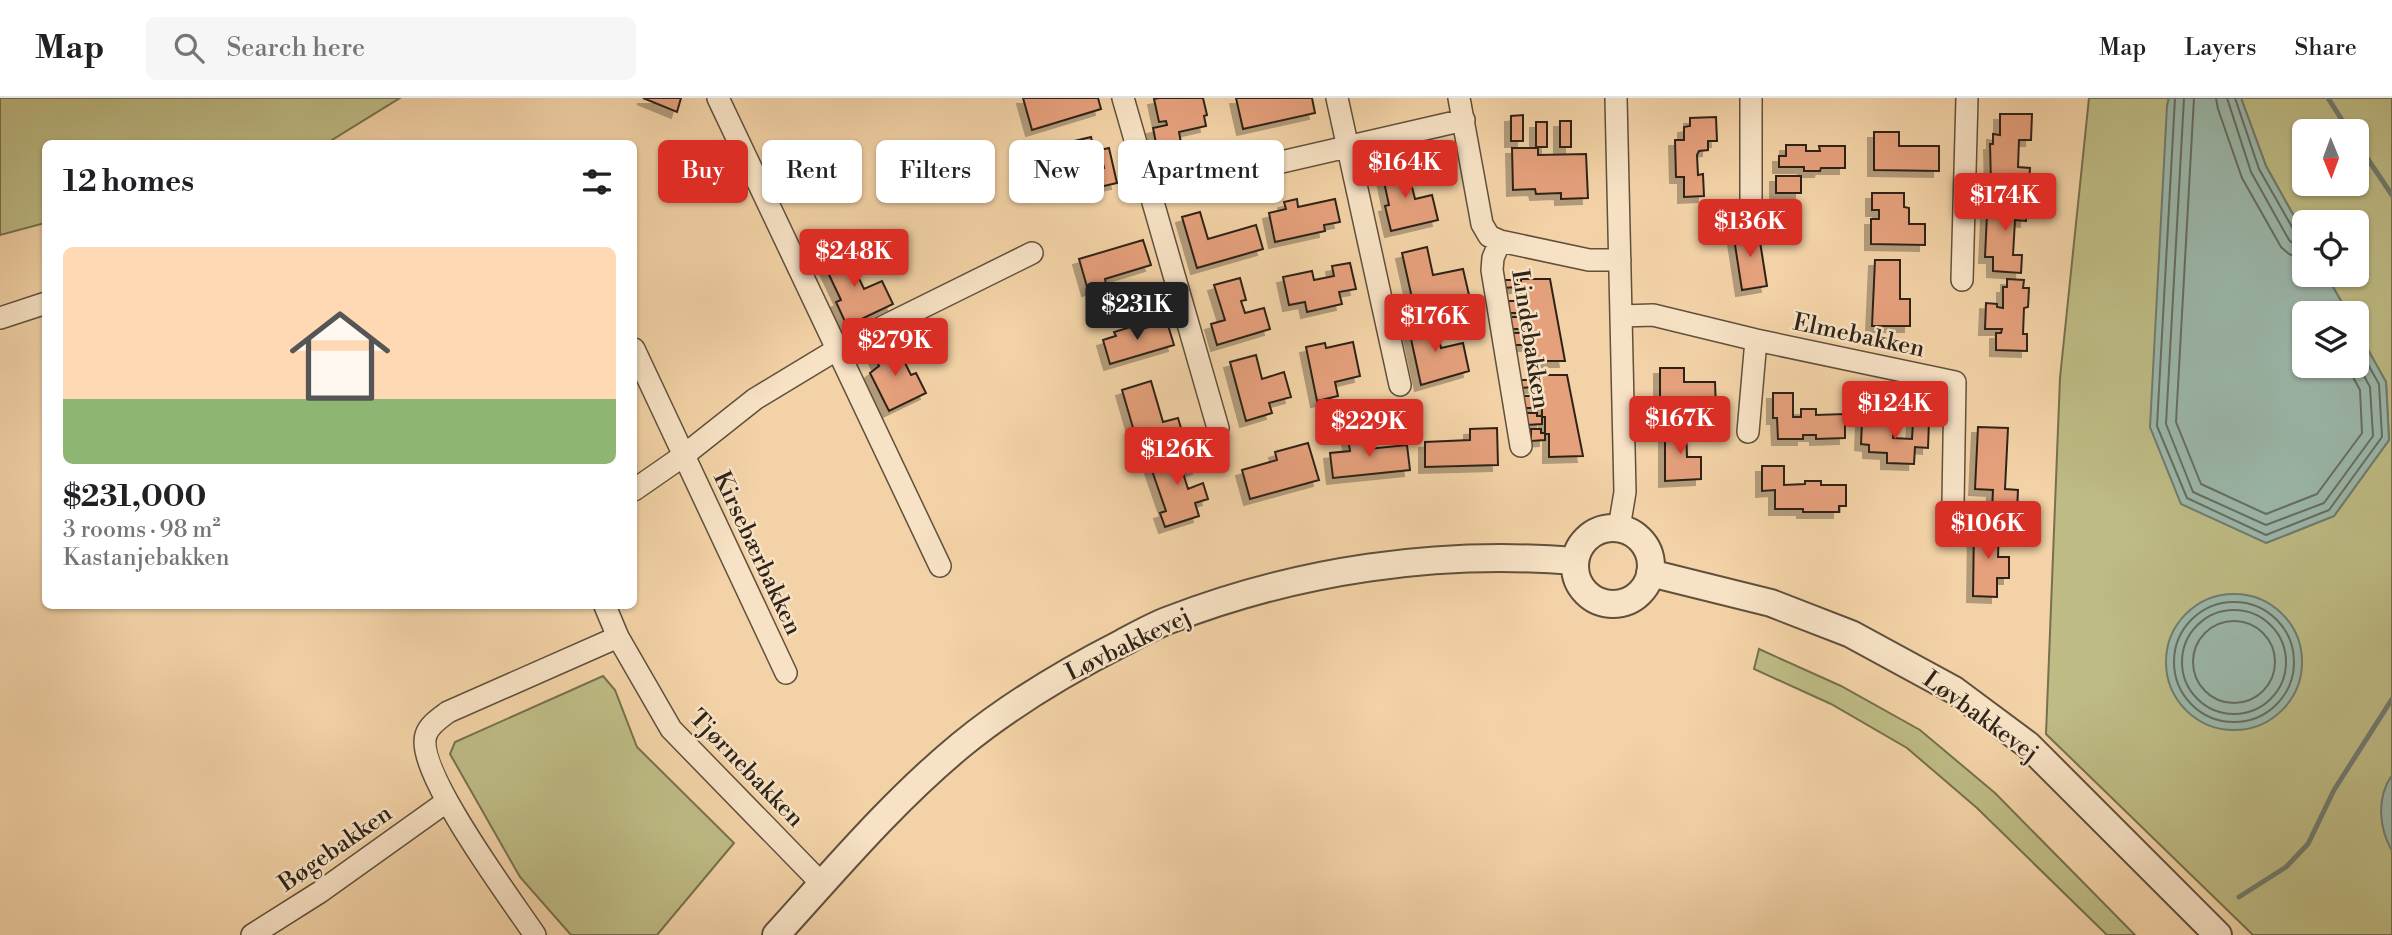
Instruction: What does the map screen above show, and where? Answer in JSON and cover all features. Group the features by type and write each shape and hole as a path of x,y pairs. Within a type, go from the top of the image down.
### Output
{"street":[{"path":"718,98 940,566"},
{"path":"1123,98 1136,140"},
{"path":"1337,98 1400,385"},
{"name":"Lindebakken","path":"1459,98 1482,224 1489,236 1500,241 1589,260 1620,260"},
{"path":"1616,98 1625,492 1619,528"},
{"path":"1751,98 1751,202"},
{"path":"1962,280 1967,98"},
{"path":"1284,162 1464,120"},
{"path":"1154,203 1218,428"},
{"name":"Lindebakken","path":"1500,241 1493,258 1492,270 1521,446"},
{"name":"Kirsebærbakken","path":"637,488 755,400 836,350 1032,253"},
{"path":"0,318 42,304"},
{"name":"Elmebakken","path":"1622,316 1653,315 1955,382 1953,503"},
{"name":"Elmebakken","path":"1748,432 1756,340"},
{"name":"Kirsebærbakken","path":"637,356 786,673"},
{"path":"1608,528 1619,528 1628,530 1643,543 1651,561 1650,573 1643,589 1636,596 1618,604 1608,604 1589,597 1582,589 1574,571 1574,561 1582,543 1589,536 1608,528"},
{"name":"Løvbakkevej","path":"776,935 894,807 960,746 1032,692 1167,620 1284,584 1367,567 1456,559 1574,561"},
{"name":"Løvbakkevej","path":"1650,573 1783,607 1852,634 1954,690 2028,745 2218,935"},
{"name":"Tjørnebakken","path":"607,609 618,637 671,729 822,884"},
{"path":"535,935 446,802 427,756 426,734 435,722 448,712 618,637"},
{"name":"Bøgebakken","path":"252,935 320,892 446,802"}],"shaded area":[{"path":"0,98 400,98 332,140 42,140 42,224 0,235"},
{"path":"2089,98 2169,98 2167,106 2266,543 2334,516 2389,440 2386,382 2369,352 2369,301 2341,301 2333,287 2369,287 2369,210 2292,210 2292,213 2266,166 2241,98 2392,98 2392,935 2253,935 2046,734 2060,378"},
{"path":"1759,649 1841,686 1920,730 1995,793 2135,935 2107,935 1977,808 1907,748 1831,704 1754,669"},
{"path":"603,676 615,690 637,747 734,843 657,935 571,935 520,877 450,754 455,742"}],"water":[{"path":"2169,98 2241,98 2266,166 2292,213 2292,287 2333,287 2341,301 2292,301 2292,378 2369,378 2369,352 2386,382 2389,440 2334,516 2266,543 2181,504 2150,427"},
{"path":"2234,594 2260,600 2282,614 2296,636 2302,662 2296,688 2282,710 2260,724 2234,730 2208,724 2186,710 2172,688 2166,662 2172,636 2186,614 2208,600"},
{"path":"2392,775 2392,851 2384,833 2381,813 2383,793"}],"building":[{"path":"643,98 681,98 677,112"},
{"path":"1023,98 1098,98 1101,109 1032,130"},
{"path":"1203,98 1207,115 1204,116 1206,126 1179,132 1180,140 1155,140 1153,128 1167,125 1166,121 1159,122 1154,99"},
{"path":"1236,98 1312,98 1315,113 1243,129"},
{"path":"2000,114 2032,114 2031,140 2019,140 2018,167 2030,168 2029,182 1991,184 1990,144 1993,144 1993,134 2000,135"},
{"path":"1523,115 1523,141 1511,141 1511,116"},
{"path":"1716,117 1717,141 1708,141 1708,150 1699,151 1697,155 1698,175 1703,174 1704,196 1684,197 1684,177 1676,177 1675,140 1684,140 1684,127 1690,126 1690,118"},
{"path":"1560,121 1571,121 1571,147 1560,147"},
{"path":"1536,122 1547,122 1547,147 1538,147 1538,155 1586,154 1588,198 1561,199 1561,193 1536,194 1535,189 1513,190 1512,148 1536,148"},
{"path":"1874,132 1899,132 1899,146 1939,146 1939,171 1874,170"},
{"path":"1786,145 1806,145 1806,151 1820,151 1819,146 1845,146 1845,168 1804,171 1804,167 1779,167 1779,156 1786,156"},
{"path":"1109,148 1117,183 1104,186 1104,149"},
{"path":"1406,163 1415,199 1432,195 1438,220 1391,231 1385,206 1389,205 1381,168"},
{"path":"1776,176 1801,176 1801,193 1776,193"},
{"path":"1872,193 1904,193 1904,207 1909,208 1909,224 1925,224 1925,245 1871,244 1871,219 1879,219 1879,210 1872,210"},
{"path":"1994,196 2027,198 2026,221 2015,220 2013,255 2022,255 2021,273 1993,271 1993,257 1985,257 1987,214 1993,215"},
{"path":"1297,199 1298,207 1335,199 1340,222 1324,225 1325,231 1275,242 1269,213 1286,209 1284,202"},
{"path":"1200,212 1208,239 1256,225 1263,249 1197,268 1182,217"},
{"path":"1758,229 1767,286 1742,290 1733,232"},
{"path":"1143,240 1151,265 1105,279 1106,284 1088,290 1079,259"},
{"path":"844,247 864,289 882,281 893,304 847,326 836,302 841,300 821,258"},
{"path":"1427,247 1433,275 1463,269 1469,295 1414,307 1402,253"},
{"path":"1875,260 1900,260 1900,299 1910,299 1910,326 1872,326"},
{"path":"1350,263 1356,289 1339,292 1342,304 1307,312 1305,302 1289,305 1283,277 1312,271 1314,280 1334,276 1332,266"},
{"path":"1240,278 1246,300 1241,301 1245,313 1264,308 1270,329 1217,345 1211,324 1225,320 1214,285"},
{"path":"1521,279 1550,279 1565,361 1532,361 1528,322 1525,322 1524,329 1510,329 1510,317 1520,317 1520,321 1524,321 1524,306 1521,313 1507,313 1506,301 1516,301 1517,305 1521,305"},
{"path":"2007,279 2024,280 2023,288 2029,288 2028,307 2024,308 2023,334 2027,334 2027,351 1996,350 1996,333 2001,333 2002,329 1985,329 1986,303 1997,304 1997,307 2003,308 2003,287 2007,287"},
{"path":"1502,280 1517,280 1517,287 1503,288"},
{"path":"1434,319 1441,348 1463,343 1469,371 1421,385 1408,325"},
{"path":"1167,322 1174,345 1110,364 1103,340 1116,336 1114,332 1137,325 1138,330"},
{"path":"1513,333 1523,333 1523,337 1528,337 1528,345 1513,345"},
{"path":"894,341 911,375 916,373 926,393 889,411 870,373 879,366 872,352"},
{"path":"1353,342 1360,376 1335,382 1338,396 1317,401 1306,347 1325,343 1326,348"},
{"path":"1256,355 1262,379 1284,372 1291,397 1269,403 1272,413 1246,421 1230,362"},
{"path":"1660,368 1684,368 1684,382 1715,382 1716,409 1660,409"},
{"path":"1538,375 1567,375 1583,456 1549,457 1549,434 1545,434 1545,440 1531,441 1531,429 1541,429 1541,433 1545,433 1545,417 1542,417 1542,424 1527,425 1527,413 1542,416 1542,401 1539,400 1539,408 1524,408 1524,396 1534,396 1534,400 1538,400"},
{"path":"1520,380 1534,380 1534,387 1520,388"},
{"path":"1151,381 1163,422 1178,418 1183,435 1160,442 1157,431 1136,438 1122,390"},
{"path":"1773,393 1793,393 1793,417 1801,417 1801,409 1816,409 1816,415 1845,414 1845,438 1816,439 1816,435 1803,435 1803,439 1778,439 1777,418 1773,418"},
{"path":"1862,421 1894,422 1893,438 1912,439 1913,421 1929,421 1928,448 1915,447 1914,464 1887,463 1887,453 1869,452 1869,445 1861,444"},
{"path":"1665,424 1686,424 1687,457 1701,457 1701,479 1665,481"},
{"path":"1978,427 2008,428 2005,489 2018,490 2017,511 1992,510 1993,490 1975,489"},
{"path":"1497,428 1498,465 1425,467 1425,442 1470,440 1470,429"},
{"path":"1367,436 1368,449 1407,445 1410,470 1333,478 1330,453 1350,451 1348,438"},
{"path":"1308,443 1319,480 1250,499 1242,470 1277,460 1275,452"},
{"path":"1191,448 1198,468 1183,473 1188,489 1203,483 1208,499 1195,503 1199,516 1165,527 1160,513 1166,511 1149,462"},
{"path":"1762,466 1784,466 1784,485 1821,481 1821,485 1846,485 1846,506 1839,506 1839,512 1775,509 1775,490 1762,491"},
{"path":"1974,525 1999,525 1998,557 2009,557 2009,578 1997,578 1997,597 1973,596"}],"waterway":[{"path":"2328,98 2341,119"},
{"path":"2370,162 2392,195"},
{"path":"2239,897 2286,867 2308,844 2334,790 2392,699"}]}
